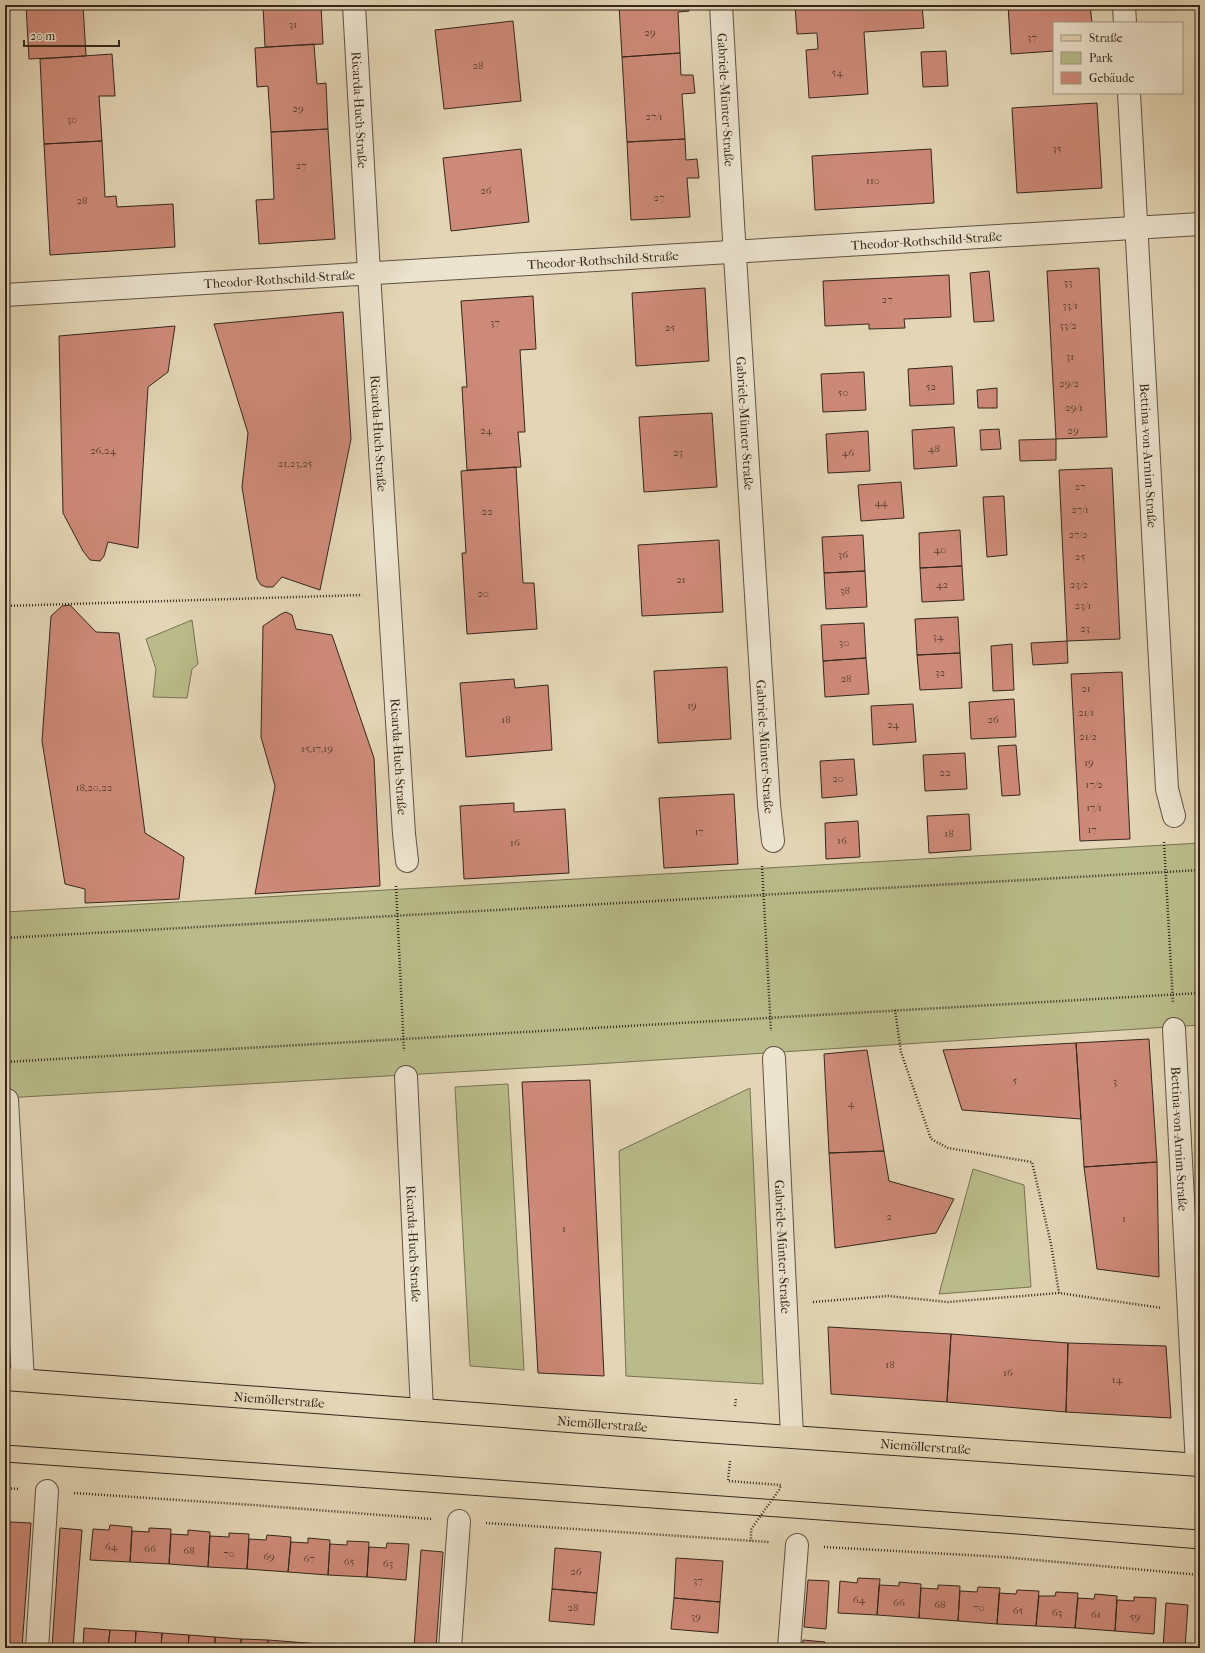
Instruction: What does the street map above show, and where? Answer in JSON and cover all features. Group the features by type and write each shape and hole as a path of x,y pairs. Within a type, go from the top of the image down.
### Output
{"main road":[{"name":"Niemöllerstraße","path":"14,1379 422,1410 1198,1465"}],"street":[{"name":"Ricarda-Huch-Straße","path":"354,5 369,273 404,834 407,861"},
{"name":"Gabriele-Münter-Straße","path":"721,5 769,805 773,841"},
{"path":"1124,5 1125,22"},
{"name":"Bettina-von-Arnim-Straße","path":"1129,94 1167,789 1174,816"},
{"name":"Theodor-Rothschild-Straße","path":"5,295 1200,224"},
{"name":"Bettina-von-Arnim-Straße","path":"1174,1029 1188,1312 1198,1465"},
{"name":"Gabriele-Münter-Straße","path":"774,1058 792,1436"},
{"name":"Ricarda-Huch-Straße","path":"406,1078 422,1410"},
{"path":"7,1100 14,1379"},
{"path":"37,1648 48,1491"},
{"path":"450,1648 459,1521"},
{"path":"789,1648 797,1545"}],"path":[{"path":"5,606 365,595"},
{"path":"1174,816 1164,839 1174,1029"},
{"path":"773,841 762,861 770,1018 774,1058"},
{"path":"406,1078 396,884 407,861"},
{"path":"5,938 1200,870"},
{"path":"5,1062 1200,993"},
{"path":"894,1010 901,1052 931,1139 948,1148 1032,1162 1051,1244 1059,1293"},
{"path":"786,1304 888,1296 948,1302 1059,1293 1188,1312"},
{"path":"736,1398 728,1481 781,1485 754,1525 751,1541"},
{"path":"5,1488 253,1504 459,1521 797,1545 1003,1558 1200,1575"}],"green space":[{"path":"192,620 198,664 192,669 187,698 153,697 156,669 146,639"},
{"path":"1200,843 1200,1025 595,1064 5,1098 5,912"},
{"path":"508,1084 524,1370 470,1366 455,1087"},
{"path":"750,1088 763,1384 626,1376 619,1151"},
{"path":"973,1169 1024,1185 1031,1287 939,1294"}],"building":[{"path":"26,5 83,5 86,56 29,59"},
{"path":"263,5 321,5 323,44 265,47"},
{"path":"619,5 689,5 689,11 678,12 680,53 622,57"},
{"path":"795,5 922,5 924,28 864,32 868,94 809,98 806,50 818,49 817,33 797,34"},
{"path":"1008,5 1090,5 1092,22 1053,22 1053,51 1011,54"},
{"path":"513,21 521,101 444,109 435,30"},
{"path":"314,44 317,84 326,83 328,129 271,132 268,86 257,87 255,48"},
{"path":"946,51 948,86 923,87 921,52"},
{"path":"680,53 681,75 693,75 695,93 682,94 685,139 627,142 622,57"},
{"path":"112,54 115,96 99,96 102,141 44,144 40,59"},
{"path":"1097,103 1102,188 1017,193 1012,108"},
{"path":"328,129 335,239 259,244 256,200 274,199 271,132"},
{"path":"685,139 686,160 697,159 699,178 687,178 690,217 631,220 627,142"},
{"path":"102,141 105,197 116,196 117,207 173,204 175,247 50,255 44,144"},
{"path":"521,149 529,222 451,231 443,158"},
{"path":"931,149 934,203 815,210 812,156"},
{"path":"1099,268 1107,437 1056,439 1047,271"},
{"path":"989,271 994,321 974,322 970,273"},
{"path":"949,275 951,317 904,319 905,328 869,329 869,324 825,326 823,281"},
{"path":"705,288 709,361 636,366 632,293"},
{"path":"533,296 536,349 520,350 525,432 518,432 521,467 467,470 462,387 467,387 461,301"},
{"path":"343,312 351,439 320,590 282,577 273,587 266,587 261,585 257,579 242,487 248,433 214,324"},
{"path":"175,326 168,372 148,387 138,548 108,542 104,556 100,561 90,560 83,551 63,513 59,336"},
{"path":"952,366 954,404 910,406 908,369"},
{"path":"864,372 866,410 823,412 821,374"},
{"path":"997,388 997,408 978,408 977,390"},
{"path":"712,413 717,487 644,492 639,417"},
{"path":"954,427 957,466 914,469 912,430"},
{"path":"999,429 1001,449 981,450 980,430"},
{"path":"868,431 870,471 828,473 826,434"},
{"path":"1056,439 1056,460 1020,461 1019,440"},
{"path":"516,467 523,583 534,583 537,629 467,634 462,553 466,553 461,471"},
{"path":"1112,468 1120,639 1067,641 1059,470"},
{"path":"901,482 904,518 861,521 858,485"},
{"path":"1004,496 1007,555 987,557 983,497"},
{"path":"960,530 962,566 920,568 919,533"},
{"path":"863,535 865,571 824,573 822,537"},
{"path":"719,540 723,612 642,616 638,545"},
{"path":"962,566 964,600 922,602 920,568"},
{"path":"865,571 867,607 826,609 824,573"},
{"path":"70,605 96,632 119,633 145,833 184,857 179,899 85,903 85,889 65,884 42,741 51,616 62,606"},
{"path":"286,612 292,615 296,629 332,635 374,758 380,886 255,894 275,786 261,737 263,626"},
{"path":"958,617 960,653 917,655 915,619"},
{"path":"864,623 866,658 823,661 821,625"},
{"path":"1067,641 1068,663 1033,665 1031,643"},
{"path":"1012,644 1014,690 993,691 991,646"},
{"path":"960,653 962,688 920,690 917,655"},
{"path":"866,658 869,694 825,697 823,661"},
{"path":"727,667 731,739 658,743 654,671"},
{"path":"1122,672 1130,839 1080,841 1071,674"},
{"path":"514,679 515,688 548,685 552,750 466,757 460,683"},
{"path":"1014,699 1016,737 971,739 969,702"},
{"path":"913,704 916,742 873,745 871,706"},
{"path":"1016,745 1020,795 1002,796 998,746"},
{"path":"965,753 967,789 925,791 923,755"},
{"path":"854,759 857,795 822,798 820,761"},
{"path":"734,794 738,864 664,868 659,798"},
{"path":"514,803 514,812 565,809 569,873 464,879 460,806"},
{"path":"969,814 971,850 929,853 927,816"},
{"path":"858,821 860,857 826,859 825,823"},
{"path":"1149,1039 1157,1162 1084,1167 1076,1043"},
{"path":"1076,1043 1081,1119 962,1110 943,1050"},
{"path":"867,1050 884,1151 829,1153 824,1054"},
{"path":"590,1080 604,1376 538,1373 522,1082"},
{"path":"884,1151 889,1181 954,1199 936,1233 835,1248 829,1153"},
{"path":"1157,1162 1159,1277 1097,1269 1084,1167"},
{"path":"828,1327 951,1334 947,1402 831,1394"},
{"path":"951,1334 1068,1343 1066,1412 947,1402"},
{"path":"1068,1343 1166,1346 1171,1418 1066,1412"},
{"path":"10,1522 31,1523 22,1648 5,1648 5,1587"},
{"path":"110,1525 132,1527 130,1562 90,1560 93,1529 109,1530"},
{"path":"60,1528 82,1530 73,1648 52,1648"},
{"path":"149,1528 171,1529 169,1564 130,1562 132,1531 149,1532"},
{"path":"188,1530 210,1532 208,1567 169,1564 171,1534 188,1535"},
{"path":"229,1533 249,1534 247,1569 208,1567 210,1536 229,1537"},
{"path":"267,1535 291,1537 288,1572 247,1569 249,1539 266,1540"},
{"path":"308,1538 330,1540 328,1575 288,1572 291,1542 308,1543"},
{"path":"347,1541 369,1542 367,1577 328,1575 330,1544 347,1545"},
{"path":"387,1543 409,1544 406,1580 367,1577 369,1547 386,1548"},
{"path":"555,1548 601,1552 597,1593 552,1589"},
{"path":"421,1550 443,1552 436,1648 414,1648"},
{"path":"676,1558 723,1561 720,1602 674,1598"},
{"path":"858,1578 880,1579 877,1615 838,1613 840,1581 857,1583"},
{"path":"808,1580 829,1581 826,1629 804,1627"},
{"path":"899,1582 921,1584 919,1618 877,1615 879,1585 899,1586"},
{"path":"938,1585 960,1586 958,1621 919,1618 921,1588 938,1589"},
{"path":"978,1587 1000,1588 997,1624 958,1621 960,1591 977,1592"},
{"path":"552,1589 597,1593 594,1625 549,1621"},
{"path":"1017,1590 1039,1591 1036,1626 997,1624 999,1593 1016,1594"},
{"path":"1056,1592 1078,1593 1075,1628 1036,1626 1039,1596 1055,1596"},
{"path":"1095,1594 1117,1596 1115,1631 1075,1628 1078,1598 1094,1599"},
{"path":"1134,1597 1156,1598 1154,1634 1115,1631 1117,1600 1134,1601"},
{"path":"674,1598 720,1602 718,1633 671,1629"},
{"path":"1166,1603 1188,1605 1185,1648 1163,1648"},
{"path":"84,1628 110,1630 108,1648 83,1648"},
{"path":"110,1630 136,1631 135,1648 108,1648"},
{"path":"136,1631 162,1633 161,1648 135,1648"},
{"path":"162,1633 189,1635 188,1648 161,1648"},
{"path":"189,1635 215,1637 215,1648 188,1648"},
{"path":"215,1637 241,1639 241,1648 215,1648"},
{"path":"241,1639 268,1640 268,1648 241,1648"},
{"path":"268,1640 294,1642 293,1648 268,1648"},
{"path":"803,1640 825,1642 824,1648 802,1648"},
{"path":"294,1642 321,1644 320,1648 293,1648"},
{"path":"321,1644 349,1645 348,1648 320,1648"},
{"path":"349,1645 375,1647 375,1648 348,1648"}],"tram line":[{"path":"5,1445 1200,1530"},
{"path":"5,1462 1017,1534 1200,1549"}]}
